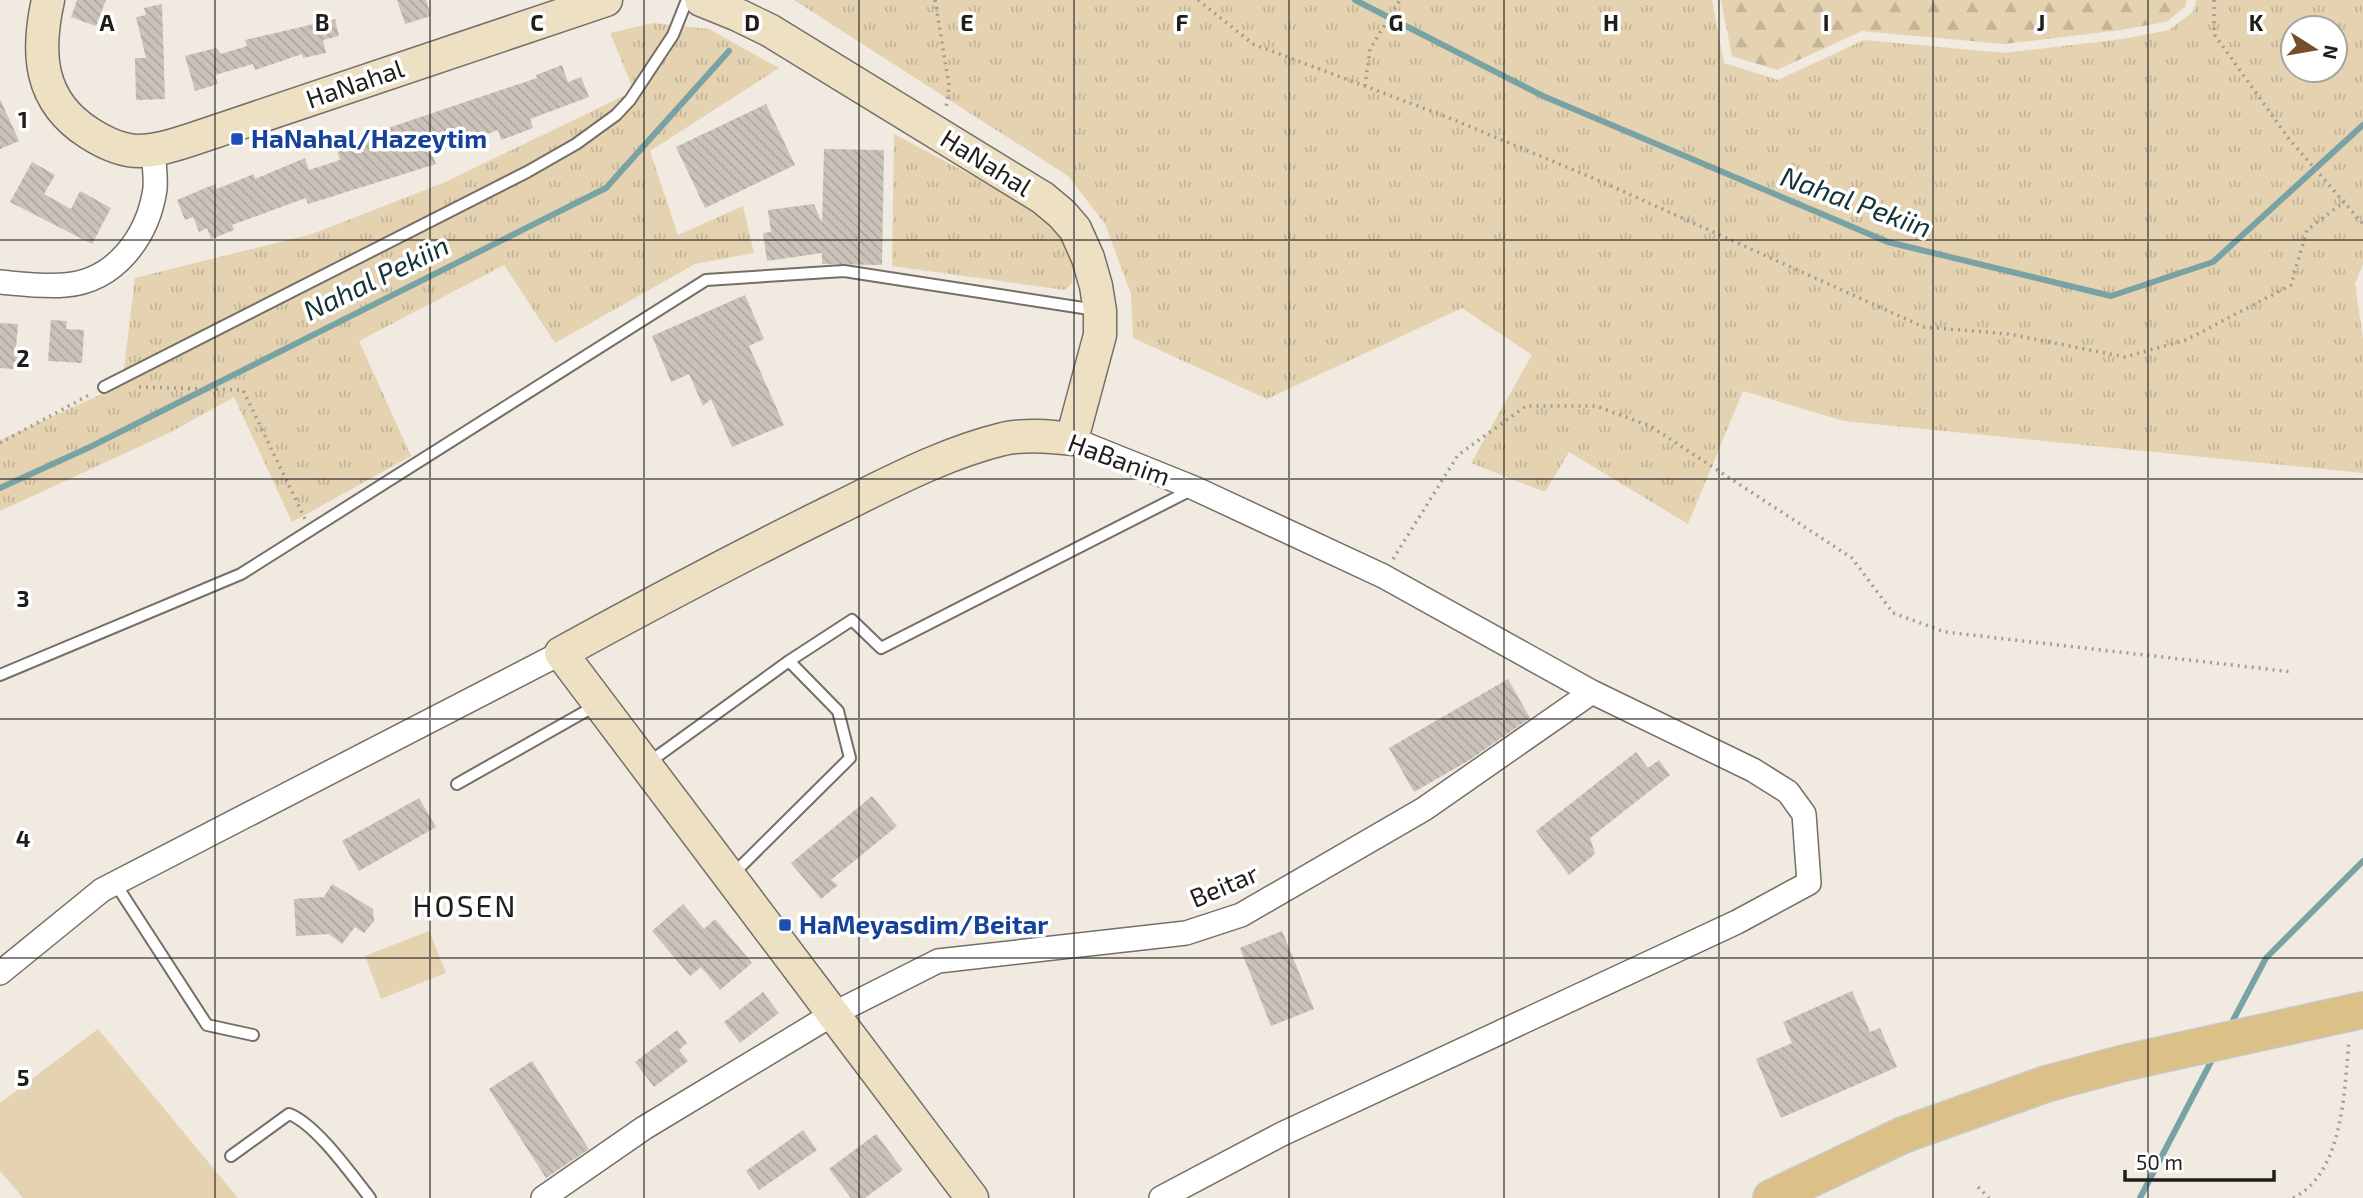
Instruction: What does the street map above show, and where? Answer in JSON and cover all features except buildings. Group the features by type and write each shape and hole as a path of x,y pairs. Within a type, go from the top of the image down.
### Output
{"main road":[{"path":"1771,1198 1903,1135 2023,1092 2124,1063 2359,1021"},
{"path":"1809,1198 1959,1131 2054,1097 2359,1021"}],"street":[{"name":"HaNahal","path":"48,0 42,30 41,57 47,83 61,110 75,124 96,138 125,150 153,151 606,0"},
{"name":"HaNahal","path":"701,0 769,30 1043,198 1075,229 1088,258 1096,286 1100,335 1072,439"},
{"path":"0,282 68,285 90,279 112,266 129,251 144,230 155,186 153,151"},
{"name":"HaBanim","path":"561,653 764,545 890,483 960,453 1004,439 1031,435 1072,439 1194,488 1383,576 1592,692 1753,769 1788,792 1804,814 1809,883 1737,922 1282,1134 1161,1198"},
{"path":"0,973 114,883 561,653 972,1198"},
{"name":"Beitar","path":"543,1198 644,1128 833,1014 938,961 1186,933 1241,915 1424,808 1592,692"}],"lane":[{"path":"104,387 527,172 576,144 616,115 629,100 673,35 687,0"},
{"path":"0,675 241,575 706,280 845,271 1100,311"},
{"path":"645,765 789,661 852,620 881,648 1194,488"},
{"path":"730,877 850,758 838,711 789,661"},
{"path":"457,784 599,704"},
{"path":"114,883 207,1025 253,1035"},
{"path":"231,1156 289,1114 298,1117 332,1151 370,1198"}],"path":[{"path":"935,0 949,85 941,136"},
{"path":"1198,0 1253,44 1600,181 1924,327 2009,334 2125,357 2186,340 2291,285 2307,230 2344,202"},
{"path":"1365,86 1370,49 1400,0"},
{"path":"2214,0 2214,34 2289,139 2363,224"},
{"path":"0,443 104,387 243,390 310,530"},
{"path":"1383,576 1458,455 1526,406 1595,405 1650,426 1852,558 1893,613 1945,632 2292,672"},
{"path":"2292,1198 2319,1175 2331,1152 2359,1021"},
{"path":"1978,1187 1989,1198"}],"green space":[{"path":"794,0 1712,0 1724,63 1778,80 1864,40 2005,53 2122,39 2169,30 2193,12 2196,0 2363,0 2363,264 2355,284 2363,339 2363,473 1844,421 1743,391 1688,524 1569,452 1545,492 1471,463 1532,355 1462,308 1267,399 1133,338 1131,294 1105,224 1068,176"},
{"path":"1721,0 2187,0 2185,7 2166,22 2004,44 1862,31 1777,70 1732,56"},
{"path":"653,23 709,29 779,68 650,151 678,235 743,206 754,253 695,264 555,343 504,265 359,341 411,456 292,522 234,397 171,432 0,511 0,440 122,385 135,278 312,234 443,183 634,91 610,33"},
{"path":"894,134 1022,202 1042,217 1055,229 1073,259 1072,283 1065,290 892,266"},
{"path":"429,931 446,973 381,999 365,956"},
{"path":"98,1029 238,1198 23,1198 0,1171 0,1103"}],"waterway":[{"name":"Nahal Pekiin","path":"1355,0 1543,96 1888,242 2111,296 2213,262 2363,125"},
{"name":"Nahal Pekiin","path":"0,488 90,447 606,188 729,51"},
{"path":"2230,1026 2266,958 2363,861"},
{"path":"2140,1198 2215,1054"}],"place":[{"name":"HaNahal/Hazeytim","path":"237,139"},
{"name":"HaMeyasdim/Beitar","path":"785,925"}],"district":[{"name":"HOSEN","path":"465,907"}]}
